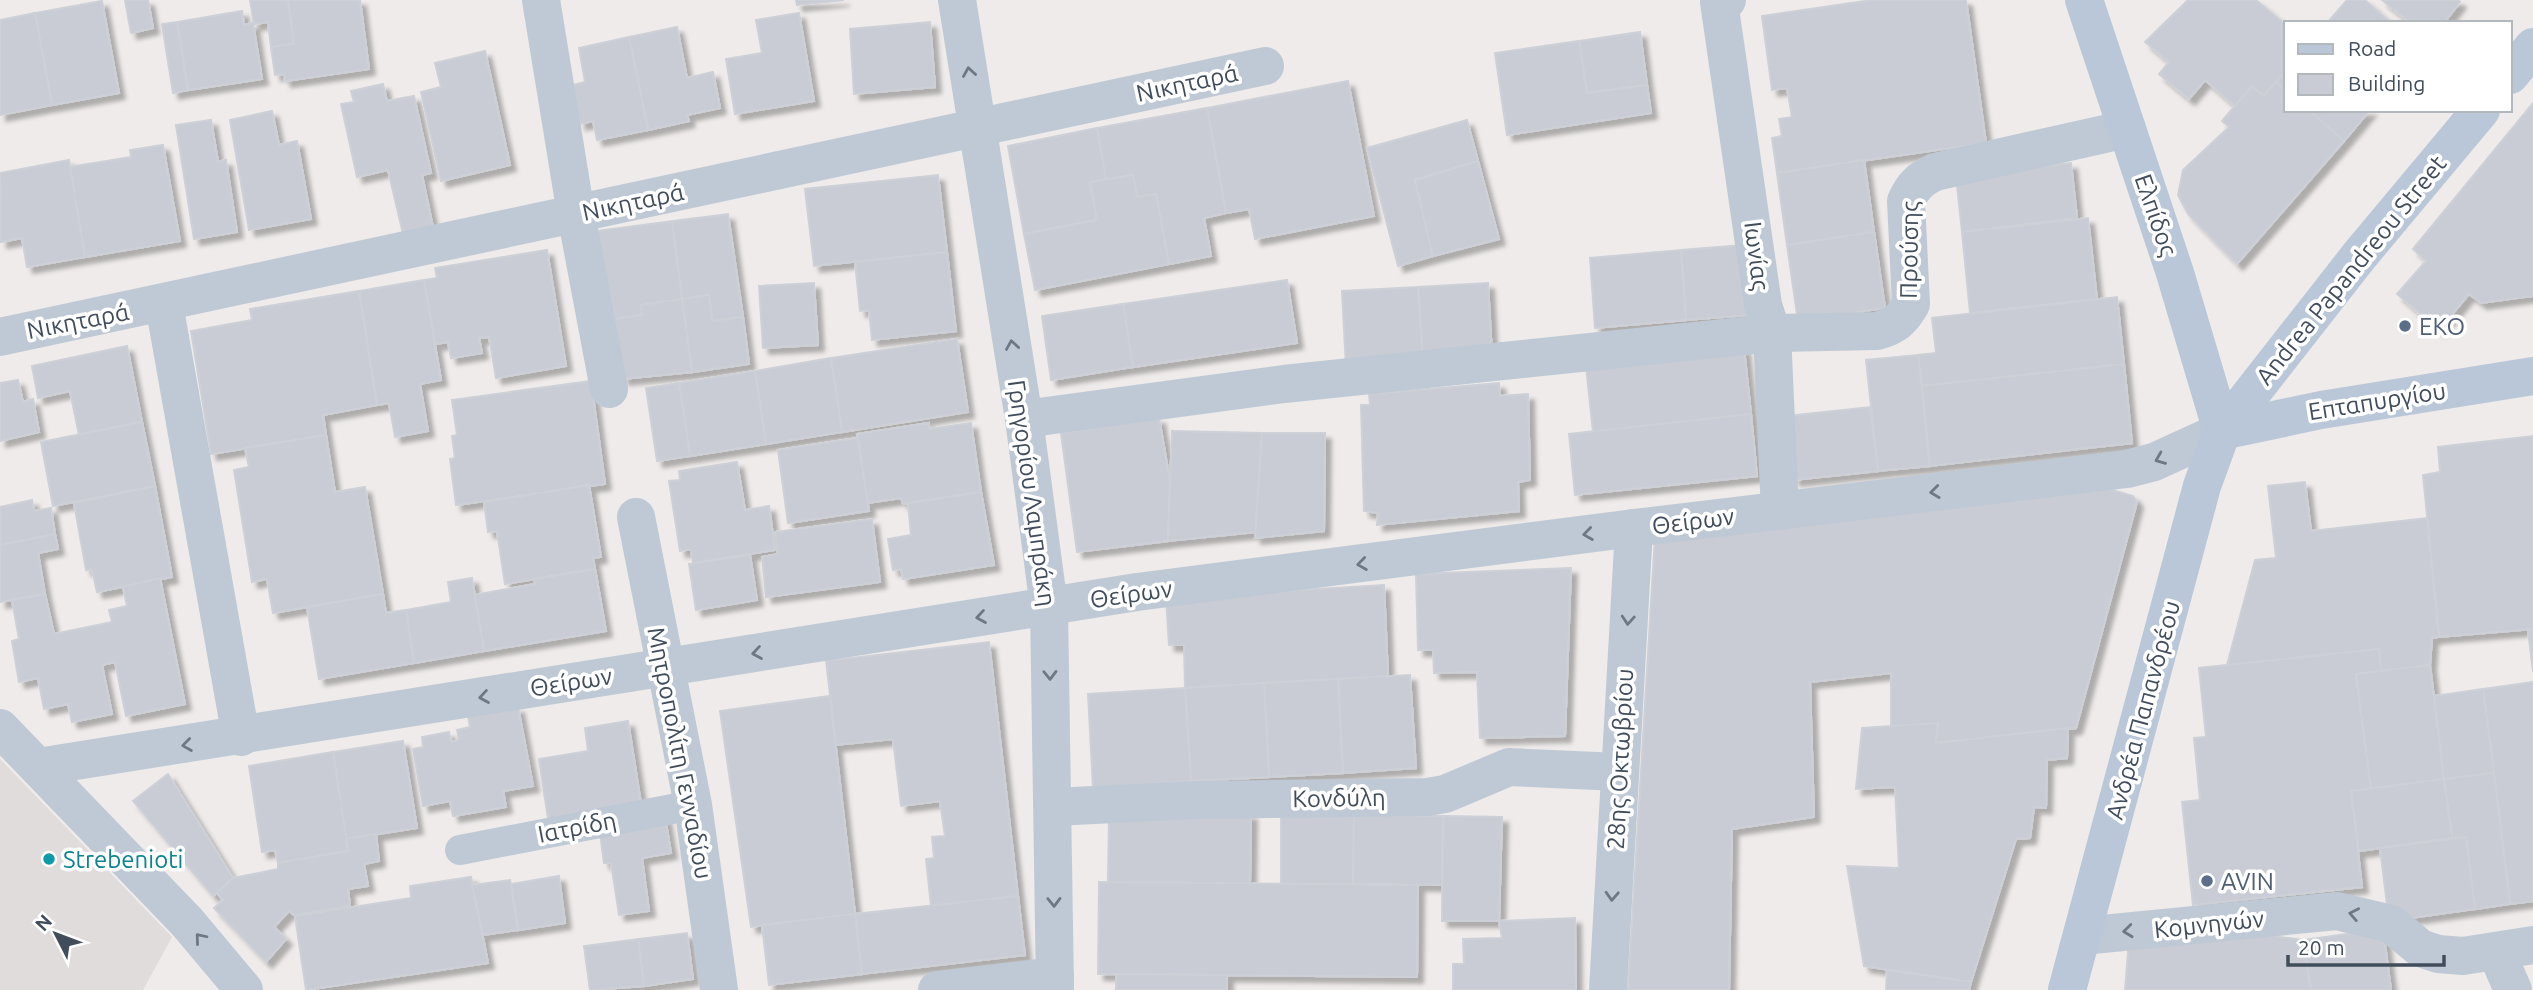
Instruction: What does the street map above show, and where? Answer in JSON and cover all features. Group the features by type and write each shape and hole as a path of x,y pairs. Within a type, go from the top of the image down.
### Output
{"main road":[{"name":"Ελπίδος","path":"2084,0 2175,273 2222,431"},
{"path":"2512,73 2533,47"},
{"name":"Andrea Papandreou Street","path":"2222,431 2359,256 2478,112"},
{"name":"Επταπυργίου","path":"2222,431 2321,410 2533,376"},
{"name":"Ανδρέα Παπανδρέου","path":"2067,990 2203,485 2222,431"}],"street":[{"path":"541,0 576,214 609,389"},
{"name":"Γρηγορίου Λαμπράκη","path":"957,0 1024,419 1049,607 1055,983"},
{"name":"Ιωνίας","path":"1723,1 1763,305 1772,333 1780,511"},
{"name":"Νικηταρά","path":"0,337 1265,66"},
{"name":"Προύσης","path":"1024,419 1284,384 1772,333 1877,331 1892,327 1904,317 1911,304 1906,201 1912,188 1922,178 1935,172 2127,129"},
{"path":"164,304 241,737"},
{"name":"Θείρων","path":"38,767 241,737 1137,592 1634,528 2127,469 2154,461 2222,431"},
{"name":"Μητροπολίτη Γενναδίου","path":"636,517 693,805 719,990"},
{"name":"28ης Οκτωβρίου","path":"1608,990 1634,528"},
{"path":"0,729 187,922 244,990"},
{"name":"Κονδύλη","path":"1053,807 1195,800 1427,797 1455,791 1509,767 1619,772"},
{"name":"Ιατρίδη","path":"460,850 693,805"},
{"name":"Κομνηνών","path":"2082,936 2337,911 2391,925 2420,948 2438,954 2463,956 2533,945"},
{"path":"2496,951 2513,990"},
{"path":"937,990 1055,983"}],"shaded area":[{"name":"Strebenioti","path":"0,759 172,937 143,990 0,990"}],"building":[{"path":"125,0 148,0 153,28 131,33"},
{"path":"250,0 288,0 294,44 271,47 268,22 254,24"},
{"path":"288,0 360,0 369,69 285,81 284,74 275,75 271,47 294,44"},
{"path":"796,0 844,0 797,5"},
{"path":"1872,0 1966,0 1986,143 1777,173 1772,138 1782,136 1779,119 1792,117 1787,88 1772,90 1762,16"},
{"path":"2188,0 2256,0 2284,23 2284,72 2264,96 2252,86 2235,106 2205,80 2189,99 2159,74 2169,62 2145,42"},
{"path":"2347,0 2365,0 2389,21 2329,21"},
{"path":"2382,0 2460,2 2446,21 2408,21"},
{"path":"102,1 119,93 52,105 35,13"},
{"path":"242,11 244,25 253,23 262,79 188,90 177,22"},
{"path":"35,13 52,105 0,115 0,20"},
{"path":"799,13 814,101 735,114 726,59 762,53 756,20"},
{"path":"177,22 188,90 173,93 162,24"},
{"path":"930,22 935,87 854,94 850,29"},
{"path":"677,27 687,78 713,72 720,108 687,115 689,121 648,130 629,37"},
{"path":"1640,32 1647,85 1587,93 1579,41"},
{"path":"629,37 648,130 597,140 593,121 580,124 573,85 585,82 579,48"},
{"path":"1579,41 1587,93 1647,85 1651,113 1507,135 1495,53"},
{"path":"485,51 510,165 441,181 421,92 441,87 435,63"},
{"path":"2284,72 2284,89 2276,82"},
{"path":"1348,81 1374,216 1255,239 1249,209 1226,213 1207,108"},
{"path":"2276,82 2284,89 2284,112 2311,112 2344,141 2237,264 2188,214 2178,195 2183,170 2229,127 2222,121 2252,86 2264,96"},
{"path":"383,84 387,101 414,96 431,173 422,175 434,232 404,238 388,170 357,177 341,104 354,102 351,91"},
{"path":"2533,103 2533,296 2481,303 2469,294 2439,330 2397,294 2426,261 2413,249"},
{"path":"1207,108 1226,213 1204,218 1211,256 1169,264 1156,194 1137,197 1133,175 1106,180 1097,128"},
{"path":"272,111 279,145 297,141 311,219 249,230 230,120"},
{"path":"2311,112 2368,112 2344,141"},
{"path":"211,120 218,162 226,160 237,232 194,239 176,125"},
{"path":"1467,120 1478,161 1415,180 1433,256 1398,266 1367,148"},
{"path":"1097,128 1106,180 1090,182 1097,220 1024,234 1008,146"},
{"path":"163,145 180,241 85,257 69,167 131,157 130,150"},
{"path":"69,160 85,257 27,267 22,238 1,242 0,173"},
{"path":"1864,160 1874,232 1787,245 1777,173"},
{"path":"1478,161 1499,239 1433,256 1415,180"},
{"path":"2071,163 2077,218 1962,232 1956,176"},
{"path":"938,175 947,252 814,266 805,189"},
{"path":"1133,175 1137,197 1156,194 1169,264 1035,290 1024,234 1097,220 1090,182"},
{"path":"728,214 743,317 712,321 709,295 682,299 672,221"},
{"path":"2088,218 2097,299 1970,313 1962,232"},
{"path":"672,221 682,299 641,305 642,315 615,319 596,231"},
{"path":"1874,232 1885,308 1798,321 1787,245"},
{"path":"1743,245 1749,315 1686,320 1681,250"},
{"path":"547,250 566,366 496,378 489,337 479,338 482,353 451,358 448,342 435,344 424,280 437,278 435,268"},
{"path":"1681,250 1686,320 1595,328 1590,258"},
{"path":"947,252 956,331 872,340 869,310 860,311 855,262"},
{"path":"424,280 441,380 420,384 428,431 395,437 389,403 377,405 359,291"},
{"path":"1287,280 1297,343 1133,367 1123,304"},
{"path":"814,283 818,345 763,348 759,286"},
{"path":"1488,283 1492,355 1423,363 1418,287"},
{"path":"1418,287 1423,363 1346,367 1342,291"},
{"path":"359,291 377,405 323,415 326,435 211,454 191,331 252,320 250,309"},
{"path":"709,295 712,321 743,317 749,364 692,372 682,299"},
{"path":"2117,297 2124,364 1922,386 1918,355 1936,353 1932,318"},
{"path":"682,299 692,372 623,379 615,319 642,315 641,305"},
{"path":"1123,304 1133,367 1051,380 1042,316"},
{"path":"957,339 968,412 842,432 831,358"},
{"path":"127,346 142,422 79,435 70,391 38,398 32,366"},
{"path":"1744,348 1751,414 1593,432 1586,366"},
{"path":"1918,355 1930,466 1878,471 1866,360"},
{"path":"831,358 842,432 766,444 755,371"},
{"path":"2124,364 2132,443 1930,466 1922,386"},
{"path":"755,371 766,444 690,456 679,383"},
{"path":"18,380 23,402 33,399 39,432 0,441 0,383"},
{"path":"591,381 605,484 456,505 450,459 455,458 452,436 457,435 452,400"},
{"path":"679,383 690,456 657,461 646,388"},
{"path":"1499,383 1500,396 1528,394 1530,480 1518,482 1519,511 1377,525 1378,513 1364,511 1361,405 1370,405 1369,394"},
{"path":"1870,407 1878,471 1794,480 1788,416"},
{"path":"1751,414 1757,476 1575,495 1569,434"},
{"path":"1159,418 1170,481 1168,541 1077,552 1061,433"},
{"path":"142,422 155,486 53,506 41,442"},
{"path":"929,423 929,429 971,423 981,492 903,504 901,498 867,503 857,434"},
{"path":"1172,431 1262,433 1256,532 1168,541"},
{"path":"1262,433 1325,433 1324,531 1255,538"},
{"path":"326,435 335,492 365,487 383,594 273,613 267,579 252,582 234,470 249,467 245,448"},
{"path":"2533,436 2533,629 2439,637 2423,475 2440,472 2438,447"},
{"path":"858,438 869,511 788,523 778,450"},
{"path":"737,462 745,510 769,506 775,550 693,563 691,549 680,551 669,481 680,480 679,471"},
{"path":"2305,482 2311,531 2427,518 2439,637 2432,638 2430,665 2381,671 2379,649 2227,665 2255,560 2276,558 2268,486"},
{"path":"589,485 601,557 593,558 595,569 505,584 497,531 488,532 484,502"},
{"path":"155,486 172,577 97,592 92,569 86,570 74,503"},
{"path":"2106,488 2133,496 2137,502 2076,728 1936,743 1938,723 1891,727 1891,673 1810,682 1814,817 1732,829 1729,990 1628,990 1655,536"},
{"path":"981,492 994,565 903,579 901,569 893,570 888,539 911,535 908,503"},
{"path":"32,500 34,511 51,508 55,534 1,545 0,507"},
{"path":"872,519 880,582 766,597 762,557 778,554 775,532"},
{"path":"55,534 58,549 38,553 45,594 0,602 0,545"},
{"path":"750,555 757,600 696,610 689,564"},
{"path":"1571,568 1565,736 1480,738 1477,672 1434,673 1433,650 1418,650 1416,574"},
{"path":"595,569 606,631 484,651 474,595 535,584 534,579"},
{"path":"160,578 185,704 126,716 115,662 102,665 112,714 72,722 68,704 44,709 38,678 19,682 12,641 19,639 12,600 45,594 54,634 112,622 109,610 127,606 123,587"},
{"path":"472,578 484,651 414,663 406,610 451,602 448,582"},
{"path":"1384,585 1388,676 1185,688 1184,645 1169,645 1166,598"},
{"path":"383,594 386,613 406,610 414,663 319,679 307,607"},
{"path":"2533,629 2533,672 2528,630"},
{"path":"989,642 1018,896 931,906 926,859 934,858 932,837 945,836 940,801 901,806 893,739 836,745 826,661"},
{"path":"2379,649 2381,671 2356,674 2371,789 2351,791 2362,887 2193,905 2182,802 2200,800 2194,738 2206,737 2199,668"},
{"path":"2430,665 2444,779 2371,789 2356,674"},
{"path":"1410,675 1416,768 1343,773 1338,679"},
{"path":"1338,679 1343,773 1269,777 1264,683"},
{"path":"2533,682 2533,901 2510,904 2483,689"},
{"path":"1264,683 1269,777 1191,781 1185,688"},
{"path":"1185,688 1191,781 1093,788 1088,694"},
{"path":"2483,689 2494,773 2444,779 2434,696"},
{"path":"830,696 855,914 751,927 720,711"},
{"path":"518,707 533,786 503,791 506,807 453,816 450,801 423,806 413,749 423,747 422,737 449,732 451,742 459,740 457,730 470,727 468,716"},
{"path":"628,721 642,810 549,825 539,759 588,751 585,728"},
{"path":"1938,723 1936,743 2068,728 2067,758 2047,760 2046,808 2034,807 2030,838 2016,839 1971,982 1864,966 1847,866 1899,868 1895,787 1856,789 1862,728"},
{"path":"403,741 417,828 346,839 333,752"},
{"path":"333,752 348,851 278,863 275,850 262,852 249,766"},
{"path":"2494,773 2510,904 2475,909 2466,837 2452,838 2444,779"},
{"path":"168,774 233,878 213,896 133,801"},
{"path":"2444,779 2452,838 2359,851 2351,791"},
{"path":"1109,813 1251,814 1250,883 1108,882"},
{"path":"1281,814 1354,815 1353,884 1281,884"},
{"path":"1354,815 1443,816 1442,885 1353,884"},
{"path":"1443,816 1502,817 1499,921 1442,921"},
{"path":"665,817 671,853 642,858 649,911 619,915 611,863 604,863 599,826"},
{"path":"376,834 379,861 364,864 368,886 348,889 350,906 294,915 289,911 274,927 286,939 266,962 214,908 223,900 217,893 233,878 278,869 278,863 348,851 346,839"},
{"path":"2466,837 2475,909 2389,921 2380,848"},
{"path":"559,876 565,923 518,930 511,884"},
{"path":"471,877 488,963 306,990 295,916 411,898 410,886"},
{"path":"510,880 518,930 483,935 472,885"},
{"path":"1099,882 1418,885 1417,977 1098,974"},
{"path":"1018,896 1025,955 862,974 855,914"},
{"path":"855,914 862,974 769,985 762,925"},
{"path":"1575,918 1576,990 1453,990 1453,964 1464,964 1463,939 1502,938 1499,921"},
{"path":"2220,929 2303,940 2311,990 2125,990 2129,940"},
{"path":"2383,929 2391,990 2311,990 2303,940"},
{"path":"687,933 693,979 644,986 638,939"},
{"path":"638,939 644,986 590,990 584,946"},
{"path":"1887,970 1971,982 1969,990 1886,990"},
{"path":"1116,974 1227,975 1227,990 1116,990"}],"place":[{"name":"ΕΚΟ","path":"2405,326"},
{"name":"Strebenioti","path":"49,859"},
{"name":"AVIN","path":"2207,881"}]}
